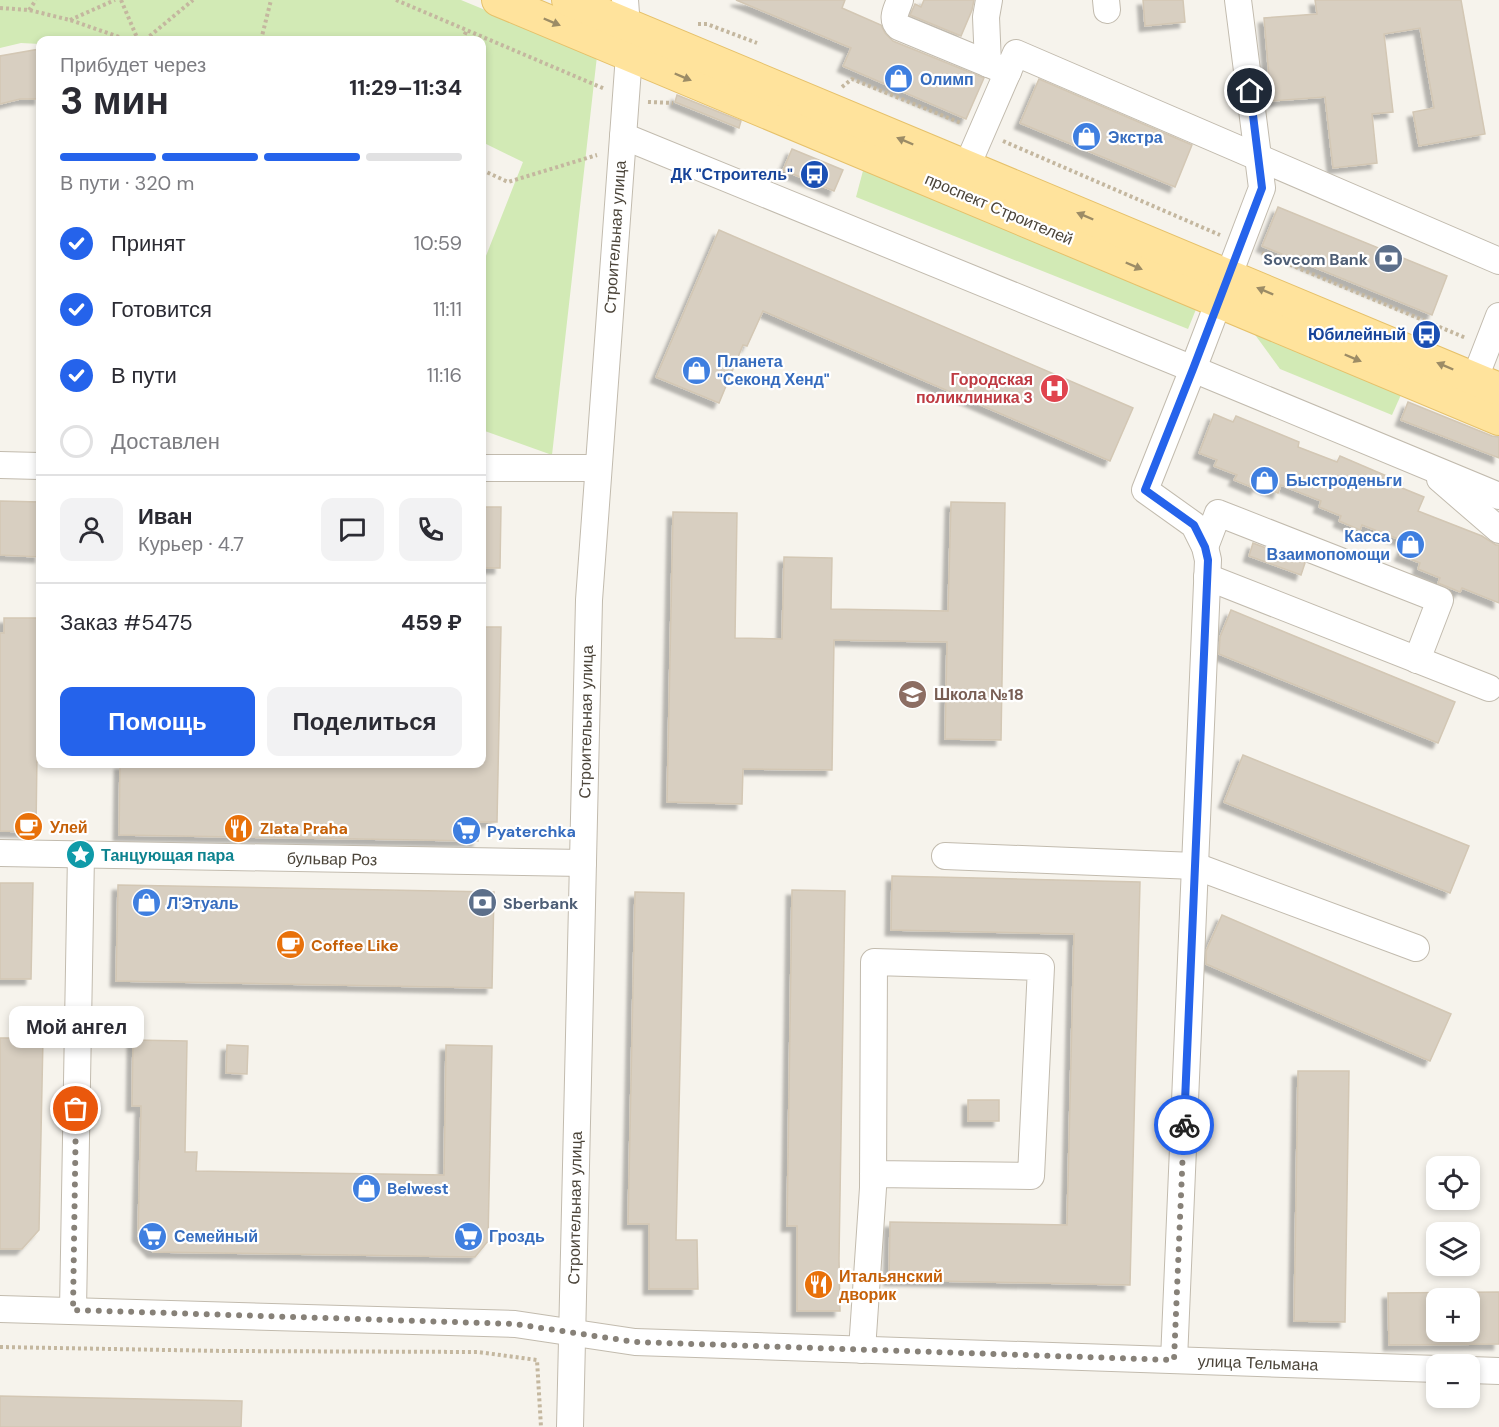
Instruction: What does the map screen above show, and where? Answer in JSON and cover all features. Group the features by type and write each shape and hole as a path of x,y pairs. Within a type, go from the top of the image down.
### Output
{"main road":[{"name":"проспект Строителей","path":"498,0 627,26 967,166 1499,419"},
{"name":"проспект Строителей","path":"568,0 1224,289 1487,384"}],"street":[{"path":"900,0 894,19 899,27 998,68"},
{"path":"967,166 982,132 998,68 986,17 989,0"},
{"path":"1174,1360 1208,560 1205,547 1194,525 1145,490 1262,188 1238,0"},
{"name":"Строительная улица","path":"570,1427 589,600 623,136 627,26"},
{"path":"998,68 1016,53 1499,261"},
{"path":"623,136 1499,496"},
{"path":"1487,384 1486,346 1499,316"},
{"path":"0,465 36,466"},
{"path":"1424,465 1499,530"},
{"path":"486,468 598,468"},
{"path":"1205,547 1218,513 1440,600 1417,660"},
{"path":"1207,578 1489,688"},
{"name":"бульвар Роз","path":"0,853 583,863"},
{"path":"73,1310 81,854"},
{"path":"945,856 1195,866 1416,948"},
{"path":"862,1350 873,1174 874,962 1041,967 1031,1176 873,1174"},
{"name":"улица Тельмана","path":"0,1309 515,1324 635,1342 1426,1369"},
{"path":"1480,1370 1499,1371"}],"path":[{"path":"29,10 36,0"},
{"path":"70,20 115,0"},
{"path":"121,0 136,36"},
{"path":"150,36 193,0"},
{"path":"262,36 270,0"},
{"path":"396,0 481,36"},
{"path":"0,8 29,10 70,20 116,36"},
{"path":"707,24 757,43"},
{"path":"464,36 467,30"},
{"path":"486,38 608,90"},
{"path":"838,91 852,79 1486,346"},
{"path":"486,172 508,182 603,153"},
{"path":"0,1347 478,1352 537,1360 541,1427"}],"green space":[{"path":"0,0 461,0 597,56 552,455 486,431 486,256 523,162 486,144 486,36 36,36 36,44 21,43 0,48"},
{"path":"864,167 1199,302 1188,329 856,197"},
{"path":"1245,321 1404,388 1392,415 1280,369"}],"building":[{"path":"736,0 845,0 842,8 881,25 893,41 984,78 966,119 843,66 851,48"},
{"path":"924,0 974,0 961,36 910,15 915,4 921,7"},
{"path":"1143,0 1183,0 1185,22 1145,26"},
{"path":"1315,0 1461,0 1485,134 1419,146 1413,112 1434,108 1420,28 1384,34 1393,112 1372,114 1377,163 1333,168 1325,97 1271,101 1264,18 1317,14"},
{"path":"36,50 36,99 20,99 0,104 0,56"},
{"path":"1039,79 1192,145 1175,187 1020,123"},
{"path":"677,95 741,121 739,128 675,102"},
{"path":"792,149 843,170 834,191 783,170"},
{"path":"1278,207 1447,276 1432,315 1262,246"},
{"path":"719,230 1133,408 1110,461 763,311 747,346 743,345 719,403 656,377"},
{"path":"1408,402 1499,437 1499,458 1401,420"},
{"path":"1214,414 1233,422 1236,416 1299,442 1298,447 1337,462 1340,456 1403,483 1402,488 1424,497 1418,511 1499,545 1499,603 1462,588 1460,592 1438,583 1440,578 1418,569 1420,563 1400,555 1406,542 1362,525 1360,530 1339,521 1341,516 1319,507 1321,501 1281,485 1278,493 1258,485 1256,489 1234,480 1237,475 1214,466 1217,460 1199,453"},
{"path":"0,501 36,502 36,557 0,555"},
{"path":"951,502 1005,503 1001,740 945,739 947,642 834,640 832,770 743,769 742,804 667,802 673,512 737,513 735,638 782,639 784,557 832,558 831,609 948,611"},
{"path":"486,507 501,507 500,568 486,568"},
{"path":"1253,543 1305,563 1301,575 1249,556"},
{"path":"1231,610 1455,702 1438,743 1219,654 1220,637"},
{"path":"4,618 36,618 36,832 0,831 0,633 4,633"},
{"path":"486,627 501,627 497,822 478,822 478,841 119,835 120,768 486,768"},
{"path":"1243,755 1469,846 1450,893 1224,802"},
{"path":"892,876 1140,882 1130,1285 889,1280 890,1222 1067,1225 1074,934 891,930"},
{"path":"0,883 33,883 31,979 0,979"},
{"path":"118,885 494,892 492,988 116,981"},
{"path":"792,890 845,891 840,1311 797,1311 797,1226 787,1226"},
{"path":"635,892 684,893 676,1240 697,1240 698,1289 649,1289 649,1224 628,1224"},
{"path":"1222,915 1451,1014 1430,1061 1206,964 1206,951"},
{"path":"0,1038 43,1038 39,1230 22,1249 0,1249"},
{"path":"133,1040 187,1041 185,1152 197,1152 196,1171 444,1175 446,1045 492,1046 488,1241 475,1257 153,1252 138,1236 141,1106 132,1106"},
{"path":"227,1045 248,1046 247,1074 226,1073"},
{"path":"1298,1071 1349,1071 1345,1322 1294,1321"},
{"path":"968,1100 999,1100 999,1121 968,1121"},
{"path":"1480,1292 1499,1292 1499,1344 1389,1345 1388,1293 1426,1293 1426,1342 1480,1342"},
{"path":"0,1396 242,1401 241,1427 0,1427"}],"way so far":[{"path":"76,1109 73,1310 515,1324 635,1342 1174,1360 1184,1125"}],"place":[{"name":"Олимп","path":"899,79"},
{"name":"Экстра","path":"1087,137"},
{"name":"ДК \"Строитель\"","path":"814,174"},
{"name":"Sovcom Bank","path":"1389,259"},
{"name":"Юбилейный","path":"1427,334"},
{"name":"Планета \"Секонд Хенд\"","path":"696,370"},
{"name":"Городская поликлиника 3","path":"1054,388"},
{"name":"Быстроденьги","path":"1265,480"},
{"name":"Касса Взаимопомощи","path":"1411,545"},
{"name":"Школа №18","path":"913,694"},
{"name":"Улей","path":"29,827"},
{"name":"Zlata Praha","path":"239,828"},
{"name":"Pyaterchka","path":"466,831"},
{"name":"Танцующая пара","path":"80,855"},
{"name":"Л'Этуаль","path":"146,903"},
{"name":"Sberbank","path":"482,903"},
{"name":"Coffee Like","path":"290,945"},
{"name":"Мой ангел","path":"76,1109"},
{"name":"Belwest","path":"366,1188"},
{"name":"Семейный","path":"153,1236"},
{"name":"Гроздь","path":"468,1236"},
{"name":"Итальянский дворик","path":"818,1285"}],"route":[{"path":"1184,1125 1208,560 1205,547 1194,525 1145,490 1262,188 1250,91"}]}
